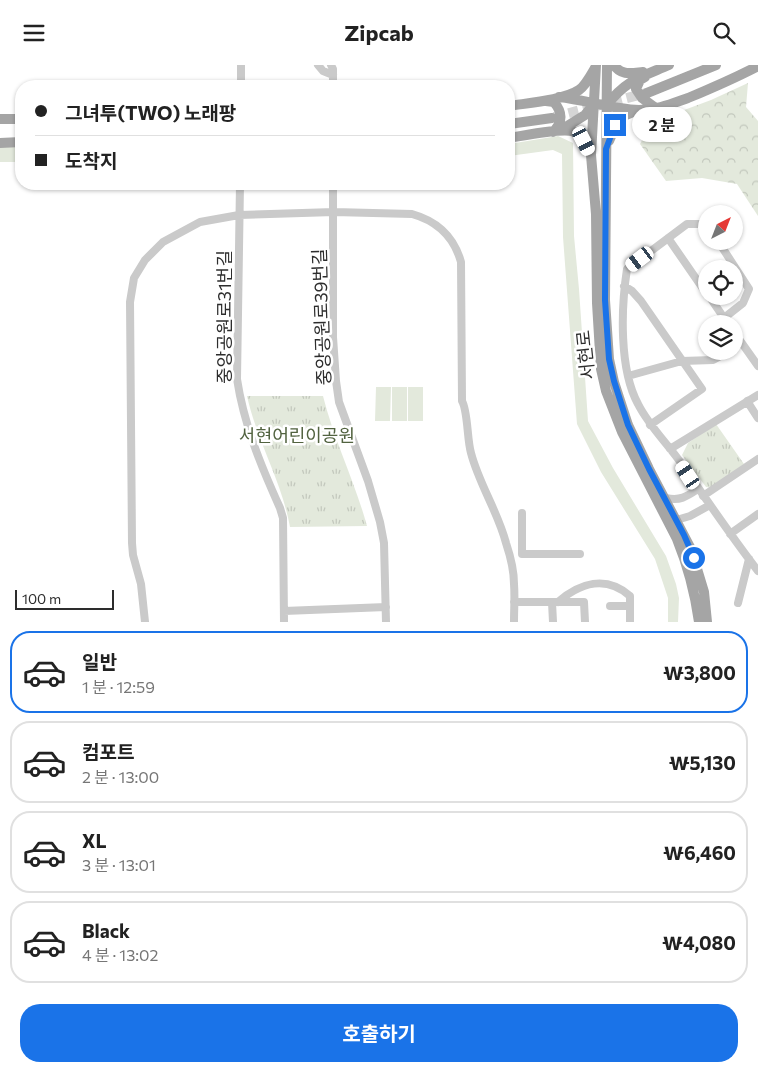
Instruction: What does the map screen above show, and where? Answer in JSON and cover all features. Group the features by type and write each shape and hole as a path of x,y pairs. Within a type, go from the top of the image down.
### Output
{"main road":[{"name":"서현로","path":"607,65 605,300 609,359 628,425 649,469 666,498 677,539 690,573 698,622"},
{"path":"614,65 617,70 628,74 657,70"},
{"path":"607,105 620,89 634,79 669,65"},
{"path":"647,93 716,65"},
{"name":"서현로","path":"596,66 592,155 596,214 598,330 604,384 622,432 693,555 704,592 707,622"},
{"path":"515,105 559,97 580,90 596,66"},
{"path":"559,97 585,100 594,104 623,109 657,109 723,84 758,66"},
{"path":"657,70 640,80 636,89 642,98 657,109"},
{"path":"543,100 554,102 561,110 561,121 557,131"},
{"path":"557,131 585,115 594,104"},
{"path":"606,149 619,117 640,110"},
{"path":"515,123 552,118"},
{"path":"0,119 15,119"},
{"path":"515,137 557,131 572,131 584,141 592,155"},
{"path":"0,143 15,143"}],"street":[{"path":"241,65 241,80"},
{"path":"241,76 247,65"},
{"path":"318,65 323,71 334,75"},
{"path":"332,65 334,80"},
{"name":"중앙공원로31번길","path":"240,190 237,379 248,429 283,519 284,622"},
{"name":"중앙공원로39번길","path":"334,190 333,308 336,381 339,402 368,481 380,523 384,543 386,622"},
{"path":"145,622 142,590 133,555 132,543 130,302 132,285 138,270 155,249 172,236 200,222 239,215 334,212 412,214 422,217 439,228 448,235 456,246 461,262 462,401 466,406 468,439 479,478 506,541 514,582 514,622"},
{"path":"698,224 687,224 627,269 624,286 623,316 628,376 637,403 650,425 670,449 758,571"},
{"path":"668,238 698,281"},
{"path":"724,250 749,289 743,303 732,315"},
{"path":"624,286 632,291 641,301 702,389 650,425"},
{"path":"743,345 758,366"},
{"path":"628,376 682,361 715,360"},
{"path":"670,449 758,395"},
{"path":"747,401 758,418"},
{"path":"666,498 676,500 700,493 758,459"},
{"path":"673,521 710,505"},
{"path":"522,513 522,554 580,554"},
{"path":"730,534 758,514"},
{"path":"738,603 749,559"},
{"path":"555,602 581,586 607,584 617,587 630,596 630,622"},
{"path":"514,602 584,602 585,622"},
{"path":"553,622 555,602"},
{"path":"610,606 630,606"},
{"path":"284,611 386,607"}],"green space":[{"path":"748,83 746,107 758,121 758,216 737,184 702,178 666,181 640,144 652,122 711,100"},
{"path":"558,136 573,143 574,236 588,421 613,468 666,556 679,598 678,622 668,622 668,598 655,559 601,472 577,424 563,237 562,154 553,150 515,155 515,143"},
{"path":"0,146 15,146 15,162 0,162"},
{"path":"376,387 391,387 390,421 375,421"},
{"path":"392,387 407,387 407,421 392,421"},
{"path":"408,387 423,387 423,421 408,421"},
{"name":"서현어린이공원","path":"247,396 323,396 367,526 290,527 281,494 251,413"},
{"path":"716,424 744,464 711,488 706,487 682,455 688,443"}],"tunnel":[{"path":"554,117 646,93"}],"route":[{"path":"615,125 606,149 605,300 609,359 628,425 649,469 666,498 694,558"}]}
